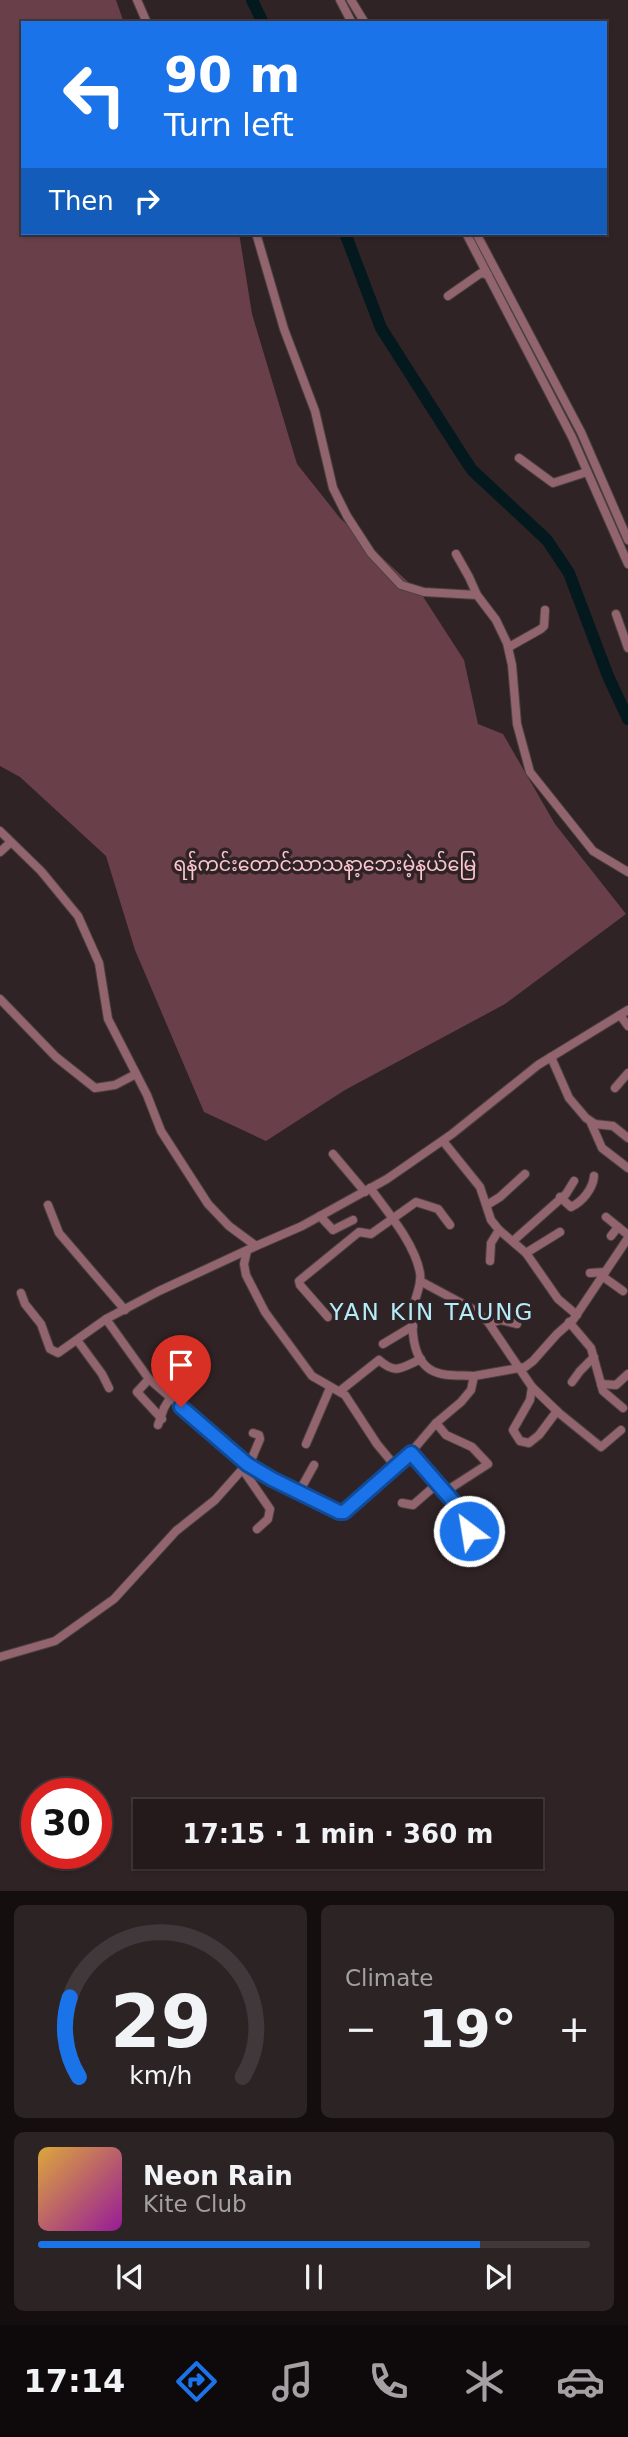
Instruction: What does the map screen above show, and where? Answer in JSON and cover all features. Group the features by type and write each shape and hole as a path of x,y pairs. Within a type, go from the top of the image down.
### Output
{"street":[{"path":"137,0 146,21"},
{"path":"340,0 351,21"},
{"path":"351,0 364,21"},
{"path":"257,235 284,329 315,411 333,488 358,534 386,571 401,585 424,592 477,595"},
{"path":"467,235 587,471 628,540"},
{"path":"477,235 581,432 628,564"},
{"path":"448,296 481,273 488,275"},
{"path":"519,458 553,483 587,471"},
{"path":"456,554 509,647 517,724 530,772 593,851 628,872"},
{"path":"509,647 541,629 545,610"},
{"path":"616,614 628,648"},
{"path":"0,831 47,877 78,916 99,963 108,1019 148,1095 161,1131 194,1185 218,1216 256,1246"},
{"path":"0,852 11,842"},
{"path":"0,999 56,1057 95,1088 115,1085 136,1074"},
{"path":"21,1293 25,1304 41,1324 50,1349 58,1353 106,1319 159,1291 320,1216 368,1190 443,1141 551,1057 624,1012 628,1026"},
{"path":"551,1057 569,1098 591,1123 602,1148 628,1168"},
{"path":"615,1088 628,1073"},
{"path":"591,1123 613,1126 628,1138"},
{"path":"443,1141 480,1187 491,1220 526,1253 558,1299 577,1315"},
{"path":"333,1154 392,1217 417,1263 420,1281 414,1307 414,1344 421,1360 432,1371 441,1374 474,1376 526,1367 533,1361 577,1315 628,1238 606,1217"},
{"path":"487,1205 525,1174"},
{"path":"560,1197 570,1207 574,1206 585,1196 594,1176"},
{"path":"513,1241 566,1194 574,1181"},
{"path":"328,1317 299,1281 359,1232 371,1234 392,1217 414,1203 421,1202 438,1209 450,1225"},
{"path":"48,1205 59,1233 125,1310"},
{"path":"320,1216 333,1230 352,1220"},
{"path":"611,1236 618,1227"},
{"path":"490,1261 491,1243 499,1230"},
{"path":"526,1253 560,1233"},
{"path":"247,1251 245,1269 259,1303 317,1380 340,1391 348,1399 377,1444 396,1467"},
{"path":"590,1273 603,1274 623,1290"},
{"path":"420,1281 475,1311 489,1324 532,1387 601,1447 621,1430"},
{"path":"106,1319 149,1379 247,1467 339,1512 344,1512 411,1453 436,1423 468,1394 474,1376"},
{"path":"489,1324 501,1320 517,1324"},
{"path":"569,1322 589,1345 604,1392 623,1408"},
{"path":"383,1344 413,1326"},
{"path":"77,1339 109,1388"},
{"path":"572,1382 594,1357"},
{"path":"340,1391 379,1360 390,1370 421,1360"},
{"path":"601,1384 616,1385 628,1374"},
{"path":"149,1379 137,1392 160,1422 167,1396"},
{"path":"532,1387 530,1400 513,1430 520,1441 529,1443 535,1440 557,1411"},
{"path":"306,1444 330,1388"},
{"path":"150,1407 167,1396"},
{"path":"436,1423 446,1435 472,1447 488,1464 443,1493"},
{"path":"0,1657 55,1641 114,1599 176,1531 215,1500 247,1467 260,1439 259,1435 253,1433"},
{"path":"411,1453 471,1522 468,1526 470,1533"},
{"path":"299,1492 314,1465"},
{"path":"247,1467 270,1508 268,1519 257,1529"},
{"path":"402,1503 413,1505 437,1484"},
{"path":"452,1532 464,1514"}],"green space":[{"name":"ရန်ကင်းတောင်သာသနာ့ဘေးမဲ့နယ်မြေ","path":"0,0 116,0 123,21 21,21 21,235 239,235 252,314 297,464 340,518 422,595 464,660 478,724 503,734 555,824 626,914 505,1004 345,1090 266,1141 204,1112 135,950 106,856 20,777 0,766"}],"waterway":[{"path":"252,0 262,21"},
{"path":"346,235 381,328 462,455 472,470 547,540 569,573 608,676 628,719"}],"district":[{"name":"YAN KIN TAUNG","path":"432,1312"}],"route":[{"path":"181,1407 247,1464 339,1512 344,1512 411,1453 471,1522 469,1531"}]}
